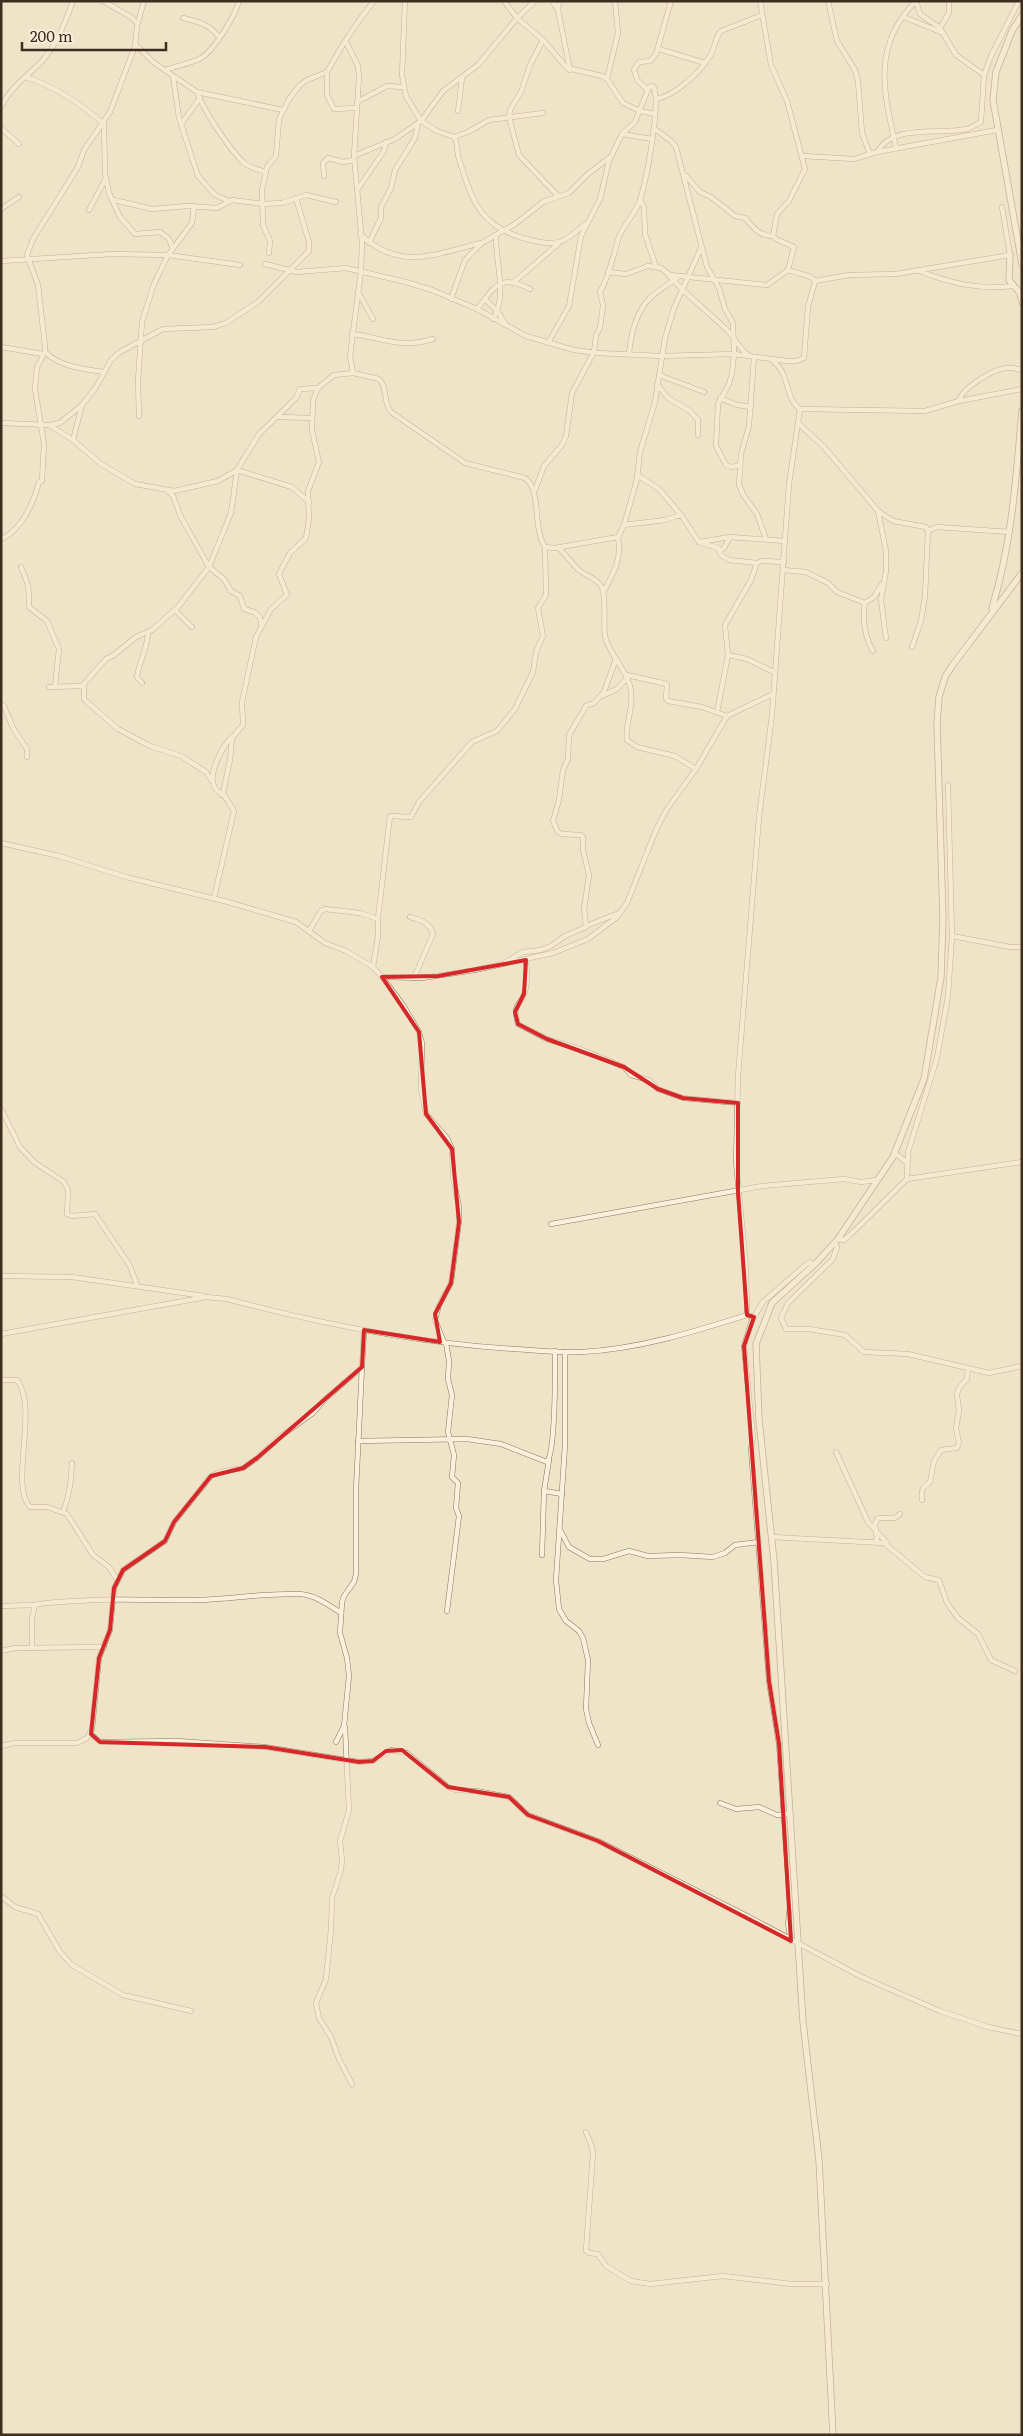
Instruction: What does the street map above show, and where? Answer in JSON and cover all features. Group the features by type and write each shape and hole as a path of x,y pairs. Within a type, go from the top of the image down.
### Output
{"street":[{"path":"1,107 14,86 41,62 56,42 72,1"},
{"path":"103,1 131,17 137,23"},
{"path":"1,539 8,536 26,515 34,501 39,482 42,481 44,444 35,389 36,366 44,353 38,285 27,255 33,239 78,167 84,150 104,124 136,44 137,23 144,1"},
{"path":"165,70 199,60 208,54 232,19 239,1"},
{"path":"374,1 337,52 328,72 327,96 334,109 357,105 387,86 404,87"},
{"path":"405,1 402,59 404,87 419,122 454,137 468,132 489,120 544,113"},
{"path":"504,1 517,18 543,40 563,65 570,70 595,73 607,79 623,102 640,111 655,114"},
{"path":"324,176 324,163 328,158 343,162 354,158 395,139 419,122 443,91 478,65 517,18 535,1"},
{"path":"552,1 558,10 570,70"},
{"path":"558,10 560,1"},
{"path":"607,79 618,33 616,1"},
{"path":"648,90 638,81 634,70 639,62 653,58 659,49 671,2 665,1"},
{"path":"760,1 771,65 787,101 805,168 789,200 777,214 773,236"},
{"path":"828,1 836,41 855,70 858,80 862,133 870,154"},
{"path":"916,1 920,14 942,31 956,55 984,75"},
{"path":"896,148 884,84 884,64 888,44 916,1"},
{"path":"942,31 948,13 949,1"},
{"path":"877,152 880,146 894,138 924,130 969,129 981,122 984,75 991,56 1019,1"},
{"path":"656,99 667,97 700,71 721,31 762,15"},
{"path":"1022,16 1012,32 996,72 993,100 1022,264"},
{"path":"904,17 942,31"},
{"path":"183,18 203,22 213,29 219,38"},
{"path":"543,40 530,64 521,92 510,110 509,117 519,155 558,196"},
{"path":"346,42 359,70 354,158 361,270 350,356 353,373"},
{"path":"136,44 165,70 197,92 283,110"},
{"path":"659,49 705,63"},
{"path":"269,253 270,240 264,230 262,190 266,172 276,156 278,126 283,110 300,85 328,72"},
{"path":"173,76 181,124 192,160 202,182 216,195 229,201 262,204 282,203 296,198 313,196 336,202"},
{"path":"26,77 51,86 67,95 104,124 106,180 116,210 128,230 134,234 160,232 169,239 173,249"},
{"path":"458,111 462,78"},
{"path":"373,967 378,936 378,919 390,816 410,817 419,802 472,742 497,731 507,720 526,687 543,636 538,608 546,595 545,547 541,539 536,514 535,490 544,466 564,440 572,393 594,352 603,305 600,292 622,231 640,200 655,129 656,99 654,87 651,86 648,90 635,122 622,134 610,157 600,199 587,222 582,236 569,306 548,343"},
{"path":"197,92 224,138 245,163 266,172"},
{"path":"181,124 200,98"},
{"path":"369,243 381,218 381,207 391,188 395,170 415,138 419,122"},
{"path":"1,128 19,144"},
{"path":"655,129 676,147 684,172 706,267 715,280 725,309 733,323 734,354 730,380 720,398 716,446 726,465 732,467 740,465"},
{"path":"803,156 854,159 896,148 997,130"},
{"path":"622,134 652,139"},
{"path":"454,137 458,146 459,160 472,198 491,223 502,232 545,244 558,244"},
{"path":"357,190 375,167 384,151 386,142"},
{"path":"360,234 369,243 403,257 431,257 482,243 502,232 543,202 569,193 588,174 610,157"},
{"path":"608,272 626,274 648,266 688,278 767,285 788,270 794,247 773,236 763,235 751,227 745,218 735,216 711,197 700,192 684,172"},
{"path":"89,210 106,180"},
{"path":"1,209 19,197"},
{"path":"49,425 60,423 82,405 96,387 112,360 120,352 142,342 163,329 213,327 226,323 258,302 291,271 307,254 310,247 296,198"},
{"path":"114,200 149,209 194,206 217,208 229,201"},
{"path":"640,200 644,207 645,234 656,267"},
{"path":"139,416 138,380 142,322 154,284 168,255 184,230 192,222 194,206"},
{"path":"1002,207 1010,255 1009,280 1020,293 1022,302"},
{"path":"514,282 587,222"},
{"path":"580,229 582,236"},
{"path":"494,319 498,312 500,283 496,235"},
{"path":"451,299 465,260 482,243"},
{"path":"696,769 675,756 644,749 628,740 626,735 632,701 628,676 616,659 605,637 604,591 617,567 620,554 618,537 624,525 637,476 659,375 661,356 674,308 701,248"},
{"path":"1,261 112,254 168,255 240,266"},
{"path":"815,281 849,275 896,274 1010,255"},
{"path":"264,264 291,271 311,272 346,268 361,270 432,290 477,309 526,336 548,343 594,352 661,356 734,354 771,360 796,361 804,358 808,307 815,281"},
{"path":"788,270 811,277 815,281"},
{"path":"917,270 935,278 976,288 1013,286"},
{"path":"667,273 682,291 752,356 751,407 749,426 740,465 739,485 744,496 754,509 766,539"},
{"path":"628,353 632,330 650,298 680,276"},
{"path":"477,309 493,287 500,283 514,282 530,289"},
{"path":"358,292 373,320"},
{"path":"485,299 498,312 507,326"},
{"path":"352,334 402,344 416,344 433,339"},
{"path":"1,347 44,353 50,358 70,365 104,372"},
{"path":"771,360 782,368 794,403 800,409 925,411 959,401 1022,389"},
{"path":"959,401 965,388 973,383 1004,368 1022,370"},
{"path":"48,687 79,687 84,684 106,659 114,655 136,637 148,632 175,610 209,567 231,513 238,470 259,434 296,398 300,389 318,388 337,374 353,373 379,379 384,387 387,405 391,412 465,463 525,478 535,490"},
{"path":"659,375 704,392"},
{"path":"657,384 668,398 690,411 698,420 698,435"},
{"path":"212,781 221,749 243,725 242,702 253,646 261,626 271,609 287,596 279,574 290,553 304,541 309,519 309,487 319,462 312,430 314,400 318,388"},
{"path":"720,398 737,405 751,407"},
{"path":"73,440 82,405"},
{"path":"747,1315 746,1267 738,1192 738,1076 743,1034 759,817 773,694 789,484 800,409"},
{"path":"991,613 1003,573 1010,532 1017,480 1022,411"},
{"path":"276,417 312,418"},
{"path":"1,423 40,423 49,425 73,440 101,464 135,484 157,487 168,491 218,482 238,470 292,487 309,502"},
{"path":"798,423 824,447 878,511 892,520 926,528 928,531"},
{"path":"637,476 659,489 681,515 699,542 718,548 721,555 729,560 757,563 762,561 784,562"},
{"path":"168,491 176,502 181,517 209,567 224,579 231,590 239,594 244,610 254,612 260,617 261,626"},
{"path":"878,511 886,551 881,600 886,638"},
{"path":"624,525 665,520 681,515"},
{"path":"882,531 887,523 892,520"},
{"path":"928,531 937,527 1010,532"},
{"path":"912,647 921,621 925,596 928,531"},
{"path":"545,547 559,548 618,537"},
{"path":"699,542 730,537 785,541"},
{"path":"720,551 724,548 730,537"},
{"path":"559,548 578,569 595,578 604,591"},
{"path":"717,712 728,655 725,625 751,580 757,563"},
{"path":"21,567 27,576 30,588 29,607 47,621 58,649 55,686"},
{"path":"783,570 806,572 828,583 837,592 865,603"},
{"path":"791,1941 788,1924 790,1906 787,1815 771,1537 759,1420 756,1344 762,1323 772,1303 814,1265 837,1240 862,1206 876,1180 895,1153 924,1079 941,977 943,918 936,747 939,697 945,677 952,666 1022,573"},
{"path":"865,603 874,597 884,581"},
{"path":"865,603 864,624 873,651"},
{"path":"175,610 192,627"},
{"path":"142,683 137,677 139,661 148,641 148,632"},
{"path":"728,655 747,659 774,672"},
{"path":"586,926 584,909 589,875 583,850 583,837 581,835 558,832 553,821 559,800 563,770 568,759 568,735 586,706 594,703 600,697 608,684 616,659"},
{"path":"628,676 664,683 667,686 666,698 668,701 702,707 728,716"},
{"path":"600,697 617,689 628,676"},
{"path":"84,684 84,698 112,725 150,746 181,756 206,772 215,787 232,805 234,812 214,898"},
{"path":"382,977 414,978 438,976 503,965 567,948 588,939 620,913 631,895 663,816 696,769 728,716 773,694"},
{"path":"1,705 4,706 13,728 27,749 27,757"},
{"path":"222,795 235,734"},
{"path":"907,1179 906,1162 937,1058 948,996 952,936 948,785"},
{"path":"1,843 59,856 126,877 214,898 296,922 324,943 346,951 373,967 404,1005 419,1032 422,1043 421,1089 426,1114 447,1138 452,1150 453,1177 459,1207 459,1222 451,1283 439,1305 435,1320 445,1342 449,1361 448,1379 452,1395 449,1439 454,1455 452,1478 458,1483 456,1508 459,1516 447,1611"},
{"path":"309,931 321,911 325,909 360,913 378,919"},
{"path":"503,965 523,952 541,950 551,946 565,936 620,913"},
{"path":"410,918 425,922 431,928 433,934 414,978"},
{"path":"952,936 1010,947 1022,947"},
{"path":"526,960 527,974 524,994 516,1004 514,1012 518,1024 546,1039 583,1050 624,1067 631,1075 649,1080 658,1089 684,1098 738,1103"},
{"path":"1,1109 20,1147 34,1162 64,1182 68,1190 67,1214 72,1216 95,1214 130,1266 137,1285"},
{"path":"895,1153 906,1162"},
{"path":"837,1240 844,1240 850,1235 907,1179 1022,1162"},
{"path":"551,1224 738,1192 762,1186 844,1179 861,1182 876,1180"},
{"path":"837,1240 837,1248 833,1259 788,1303 781,1318 786,1329 809,1328 845,1335 864,1352 908,1354 989,1373 1022,1366"},
{"path":"814,1265 809,1262 783,1282 763,1302 754,1317 744,1346 753,1438 751,1450 769,1681 779,1744 787,1815 799,1945 804,2029 819,2160 827,2284 828,2365 833,2435"},
{"path":"1,1276 72,1277 137,1285 227,1299 364,1330 445,1342 564,1352 606,1350 649,1343 689,1334 747,1315 754,1317"},
{"path":"1,1334 206,1297"},
{"path":"352,2084 339,2059 331,2037 319,2018 316,2003 326,1979 332,1929 332,1898 341,1870 340,1841 349,1810 344,1726 350,1676 340,1632 344,1596 352,1586 356,1574 358,1441 364,1330"},
{"path":"542,1554 544,1491 552,1438 555,1351"},
{"path":"564,1352 566,1384 564,1416 566,1430 556,1565 559,1609 566,1621 583,1637 588,1660 586,1709 589,1723 598,1745"},
{"path":"91,1734 98,1663 110,1630 117,1580 126,1567 164,1541 174,1522 211,1476 220,1472 243,1468 257,1458 281,1436 312,1413 325,1399 362,1367"},
{"path":"922,1500 921,1492 924,1486 930,1482 934,1461 941,1450 957,1448 959,1443 956,1428 959,1411 958,1394 969,1374 968,1368"},
{"path":"1,1380 17,1380 22,1386 25,1414 23,1488 25,1502 30,1507 47,1507 67,1514 93,1554 109,1567 117,1580"},
{"path":"358,1441 467,1439 500,1444 542,1462 547,1462 549,1459"},
{"path":"836,1452 855,1498 877,1534 925,1577 939,1580 947,1604 958,1618 978,1634 991,1660 1015,1671"},
{"path":"63,1512 67,1495 71,1490 72,1462"},
{"path":"544,1491 562,1494"},
{"path":"874,1542 877,1540 874,1524 878,1518 895,1518 900,1514"},
{"path":"559,1527 569,1548 590,1559 604,1559 629,1551 648,1556 714,1557 735,1545 759,1542"},
{"path":"771,1537 888,1544"},
{"path":"32,1648 32,1619 35,1606 40,1602 63,1603 113,1599 197,1600 268,1594 300,1594 311,1596 341,1613"},
{"path":"1,1606 35,1606"},
{"path":"1,1651 32,1648 104,1648"},
{"path":"336,1742 344,1726"},
{"path":"1,1746 15,1743 77,1743 91,1734"},
{"path":"91,1734 100,1742 178,1741 265,1747 369,1763 391,1750 407,1752 448,1787 456,1790 476,1791 509,1797 528,1815 598,1841 747,1916 862,1977 940,2011 988,2027 1022,2034"},
{"path":"720,1803 736,1809 761,1807 777,1815 787,1815"},
{"path":"1,1896 15,1907 38,1914 60,1952 72,1965 123,1994 191,2010"},
{"path":"586,2132 592,2147 592,2154 586,2250 589,2253 598,2254 603,2263 615,2271 631,2281 650,2284 723,2276 791,2284 827,2284"}],"highlighted area":[{"path":"526,960 524,994 515,1012 518,1024 547,1039 624,1067 658,1089 683,1098 738,1103 738,1192 747,1315 754,1317 744,1346 769,1681 779,1744 791,1941 598,1841 528,1815 509,1797 448,1787 402,1750 386,1751 373,1761 359,1762 265,1747 100,1742 91,1734 99,1658 110,1630 114,1588 123,1570 165,1541 174,1522 211,1476 243,1468 257,1458 362,1367 364,1330 440,1342 435,1314 451,1283 459,1222 452,1149 426,1114 419,1032 382,977 438,976"}]}
